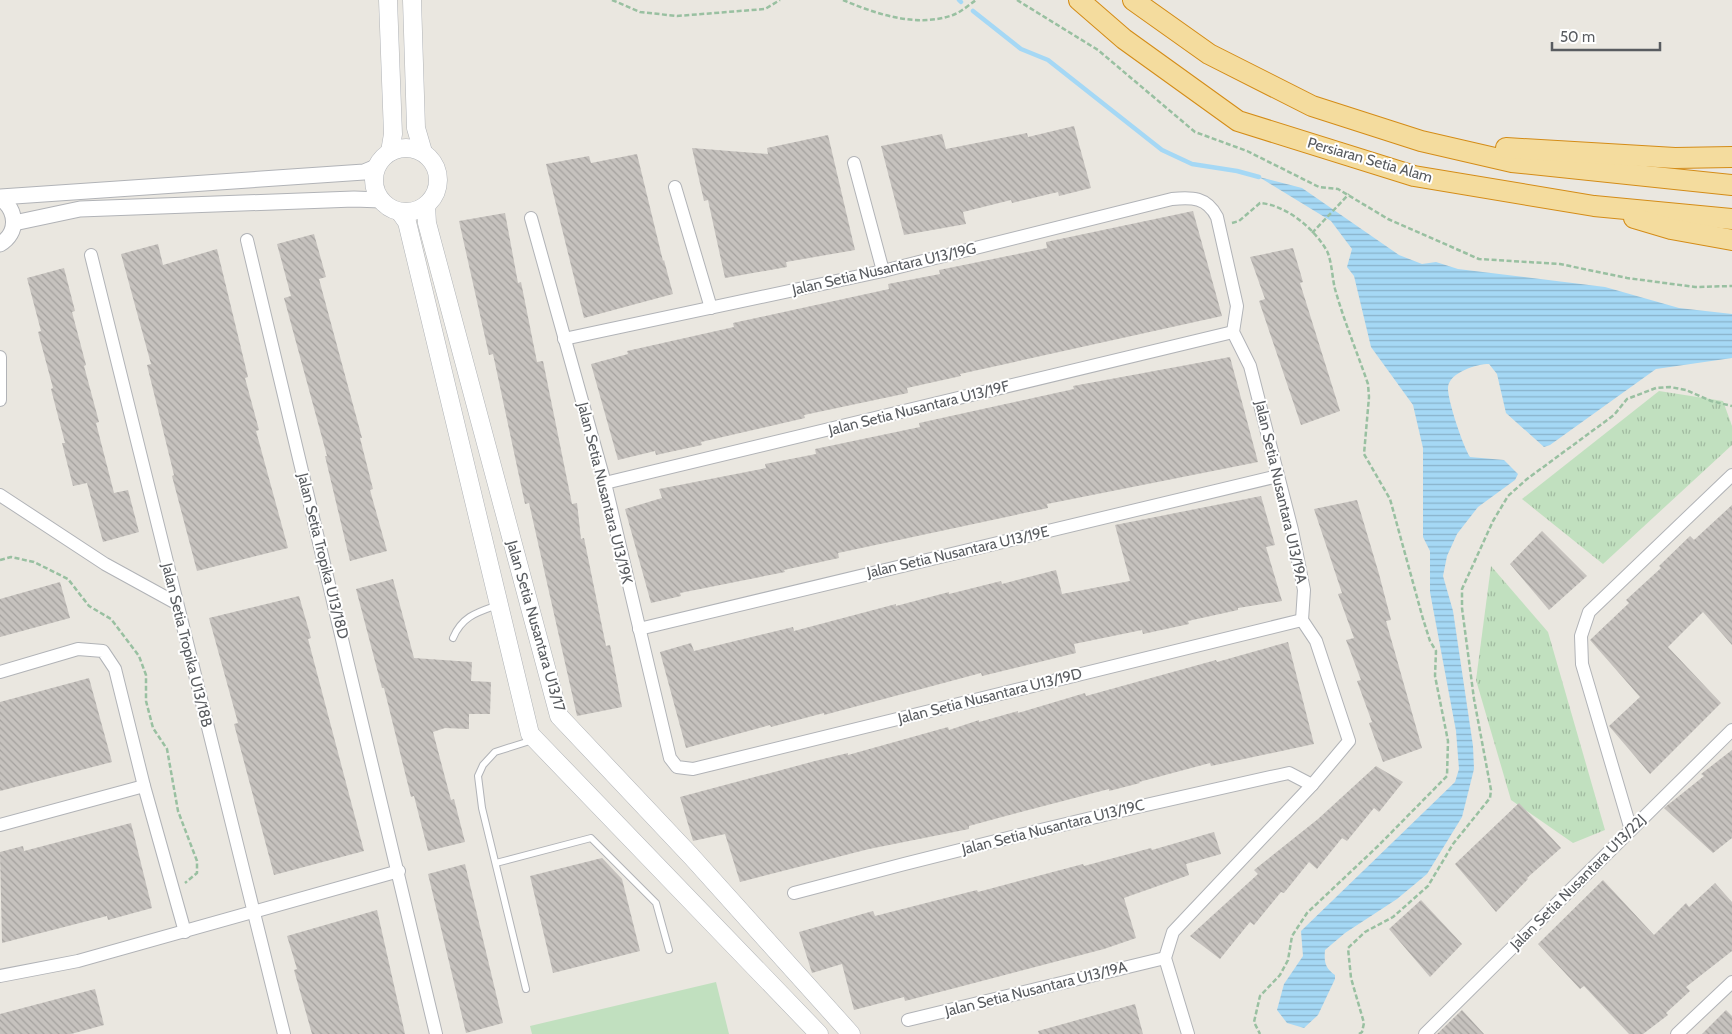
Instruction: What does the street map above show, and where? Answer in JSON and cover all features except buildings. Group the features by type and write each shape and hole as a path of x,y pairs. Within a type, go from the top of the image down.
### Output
{"highway":[{"name":"Persiaran Setia Alam","path":"1079,0 1124,39 1238,121 1414,176 1594,206 1732,218"},
{"path":"1133,0 1210,54 1312,106 1422,141 1512,162 1732,185"},
{"path":"1422,141 1473,146 1675,158 1732,157"},
{"path":"1594,206 1671,229 1732,240"}],"main road":[{"path":"388,0 393,134 390,152 376,167 374,184 380,200 393,210 410,212 426,206 438,188 439,178 431,159 423,152 407,148 390,152"},
{"path":"412,0 416,128 423,152"},
{"name":"Jalan Setia Nusantara U13/17","path":"426,206 427,223 559,716 691,856 851,1034"},
{"name":"Jalan Setia Nusantara U13/17","path":"400,212 408,222 530,734 819,1034"}],"street":[{"path":"854,163 882,271"},
{"path":"0,197 364,172 376,167"},
{"path":"676,187 710,308"},
{"path":"0,197 10,208 14,223 8,237 0,244"},
{"path":"14,223 80,209 354,198 380,200"},
{"name":"Jalan Setia Nusantara U13/19G","path":"564,339 882,271 1172,199 1188,198 1203,200 1212,208 1219,228"},
{"name":"Jalan Setia Nusantara U13/19K","path":"531,218 605,484 670,758 678,767"},
{"path":"1219,228 1237,306 1233,332"},
{"name":"Jalan Setia Tropika U13/18D","path":"247,240 436,1034"},
{"name":"Jalan Setia Tropika U13/18B","path":"91,255 284,1034"},
{"name":"Jalan Setia Nusantara U13/19A","path":"1233,332 1250,366 1278,476 1304,590 1302,620"},
{"name":"Jalan Setia Nusantara U13/19F","path":"605,484 1233,332"},
{"path":"0,357 0,400"},
{"path":"1630,830 1582,664 1581,636 1588,612 1732,475"},
{"name":"Jalan Setia Nusantara U13/19E","path":"639,629 1278,476"},
{"path":"0,495 104,564 176,603"},
{"path":"1188,1034 1165,958 1173,932 1312,785 1350,741 1316,641 1302,620"},
{"name":"Jalan Setia Nusantara U13/19D","path":"678,767 693,769 1302,620"},
{"path":"0,672 78,649 103,651 114,669 144,786 185,932"},
{"name":"Jalan Setia Nusantara U13/22J","path":"1425,1034 1732,730"},
{"name":"Jalan Setia Nusantara U13/19C","path":"794,893 910,862 1175,798 1289,773 1312,785"},
{"path":"0,825 144,786"},
{"path":"0,976 78,961 398,871"},
{"name":"Jalan Setia Nusantara U13/19A","path":"908,1020 1165,958"},
{"path":"1677,1034 1732,982"}],"lane":[{"path":"453,638 463,620 470,615 499,605"},
{"path":"526,989 482,808 478,776 483,765 495,752 535,739"},
{"path":"496,863 591,838 656,903 669,950"}],"path":[{"path":"612,0 640,12 677,16 765,9 780,0"},
{"path":"843,0 900,19 933,19 954,14 976,0"},
{"path":"1017,0 1098,50 1195,132 1246,151 1319,187 1338,188 1388,219 1479,259 1560,264 1627,278 1695,287 1732,286"},
{"path":"1312,233 1349,194"},
{"path":"1219,228 1239,221 1260,204 1286,210 1312,233 1328,253 1335,288 1368,384 1369,397 1364,454 1390,499 1423,619 1430,641 1436,651 1435,676 1448,740 1447,776 1378,846 1307,913 1292,936 1288,960 1280,974 1260,996 1254,1022 1260,1034"},
{"path":"1359,1034 1362,1032 1364,1022 1351,978 1348,948 1365,932 1393,917 1428,886 1453,844 1490,798 1491,790 1474,699 1462,608 1462,589 1492,521 1508,496 1527,479 1614,415 1627,399 1656,388 1670,387 1686,390 1711,401 1732,406"}],"green space":[{"path":"1659,391 1723,401 1732,426 1732,445 1603,564 1522,499"},
{"path":"1491,566 1548,632 1605,830 1573,843 1511,800 1476,680"},
{"path":"716,982 729,1034 532,1034 530,1026"}],"water":[{"path":"1259,177 1302,188 1399,255 1422,264 1436,262 1458,269 1605,287 1679,308 1732,314 1732,358 1656,369 1550,445 1544,447 1506,413 1497,374 1489,364 1478,365 1465,370 1450,382 1448,393 1453,412 1463,443 1470,457 1504,460 1518,474 1515,480 1478,507 1457,534 1447,556 1443,576 1453,611 1473,746 1474,769 1462,817 1427,874 1397,899 1345,933 1325,950 1326,964 1335,975 1335,979 1318,1015 1304,1028 1287,1023 1277,1010 1284,984 1303,956 1301,931 1455,782 1459,769 1456,731 1430,592 1430,551 1423,537 1423,448 1413,405 1371,347 1354,276 1347,267 1352,249 1331,221"}],"waterway":[{"path":"973,11 1021,49 1048,60 1162,150 1192,164 1237,171 1259,177"}]}
